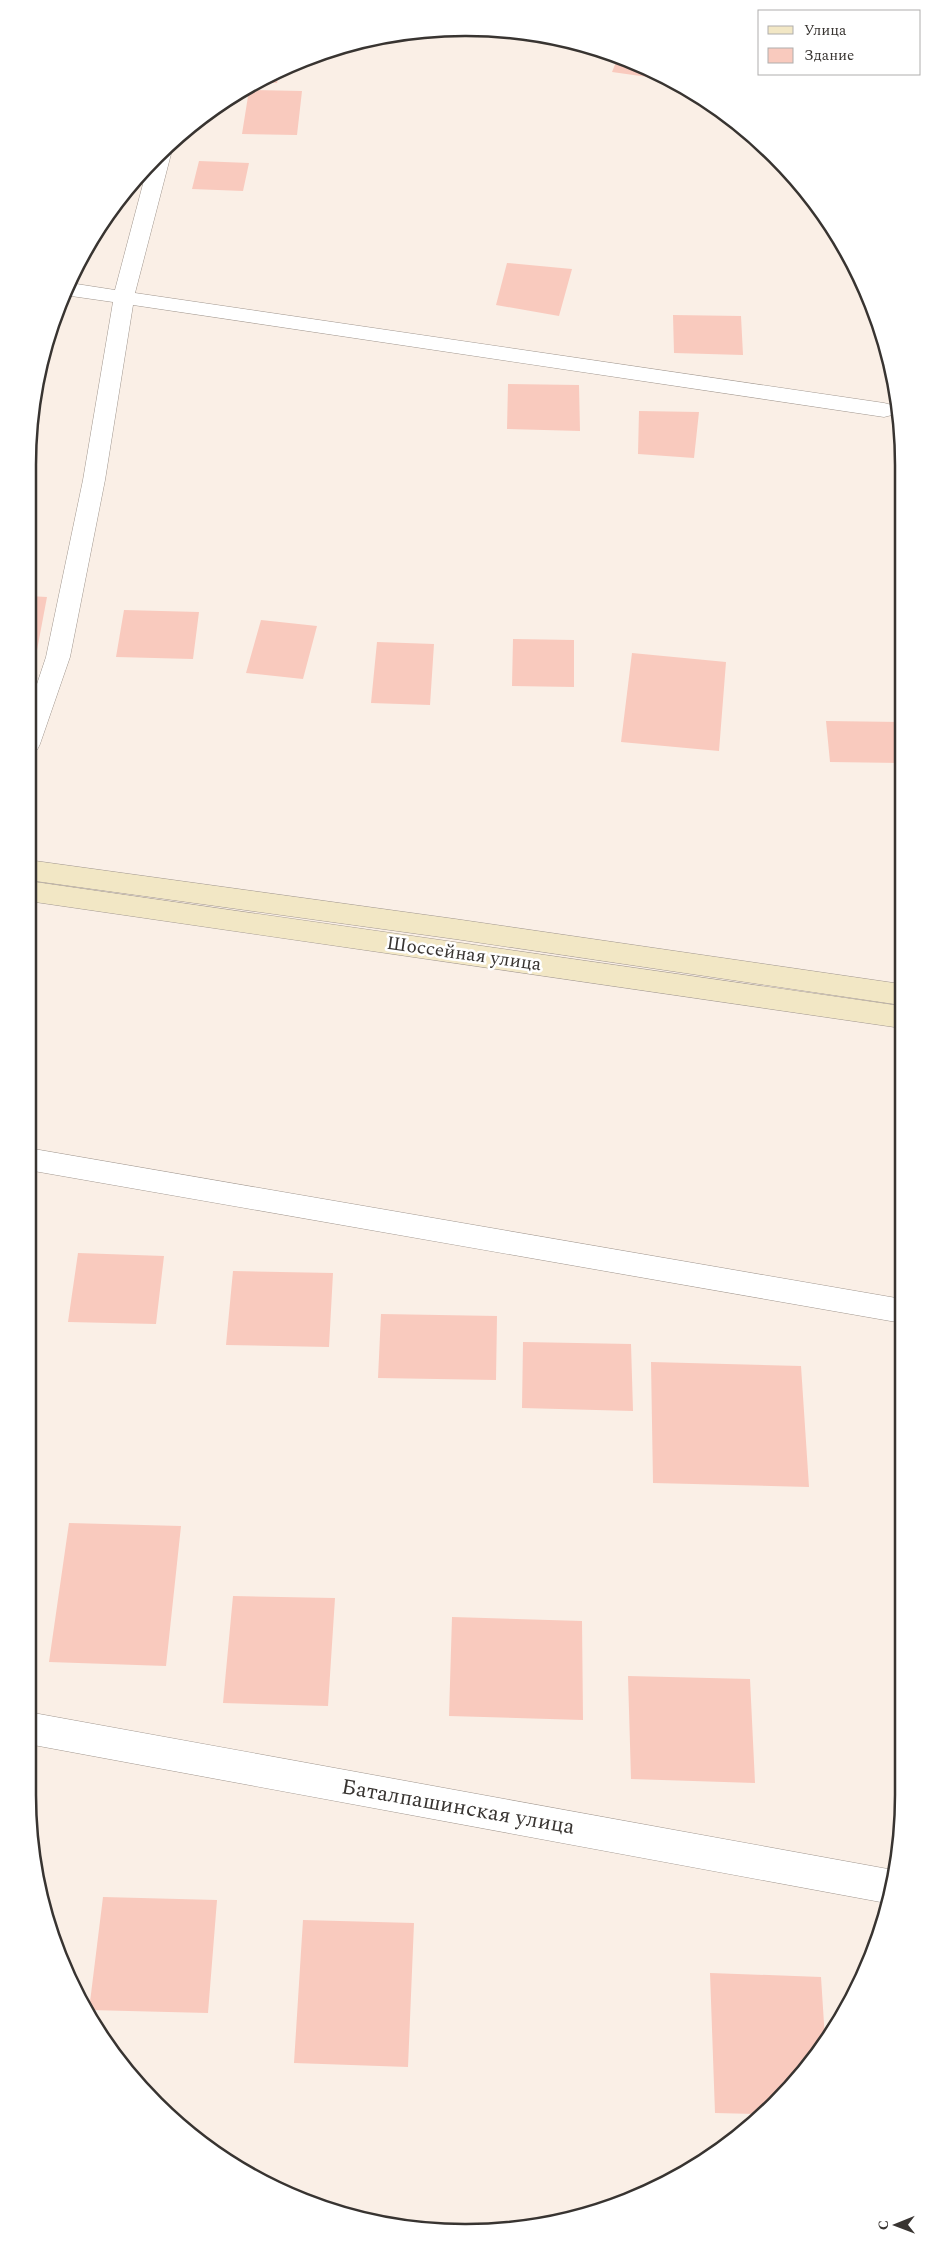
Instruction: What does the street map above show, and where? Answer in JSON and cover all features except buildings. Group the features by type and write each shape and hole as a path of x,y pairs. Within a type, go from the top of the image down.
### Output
{"main road":[{"name":"Шоссейная улица","path":"36,871 465,930 895,994"},
{"name":"Шоссейная улица","path":"36,892 895,1016"}],"street":[{"path":"36,721 58,657 94,480 124,296 158,166"},
{"path":"74,290 884,410"},
{"name":"Баталпашинская улица","path":"36,1729 885,1885"}],"lane":[{"path":"36,1160 895,1310"}]}
